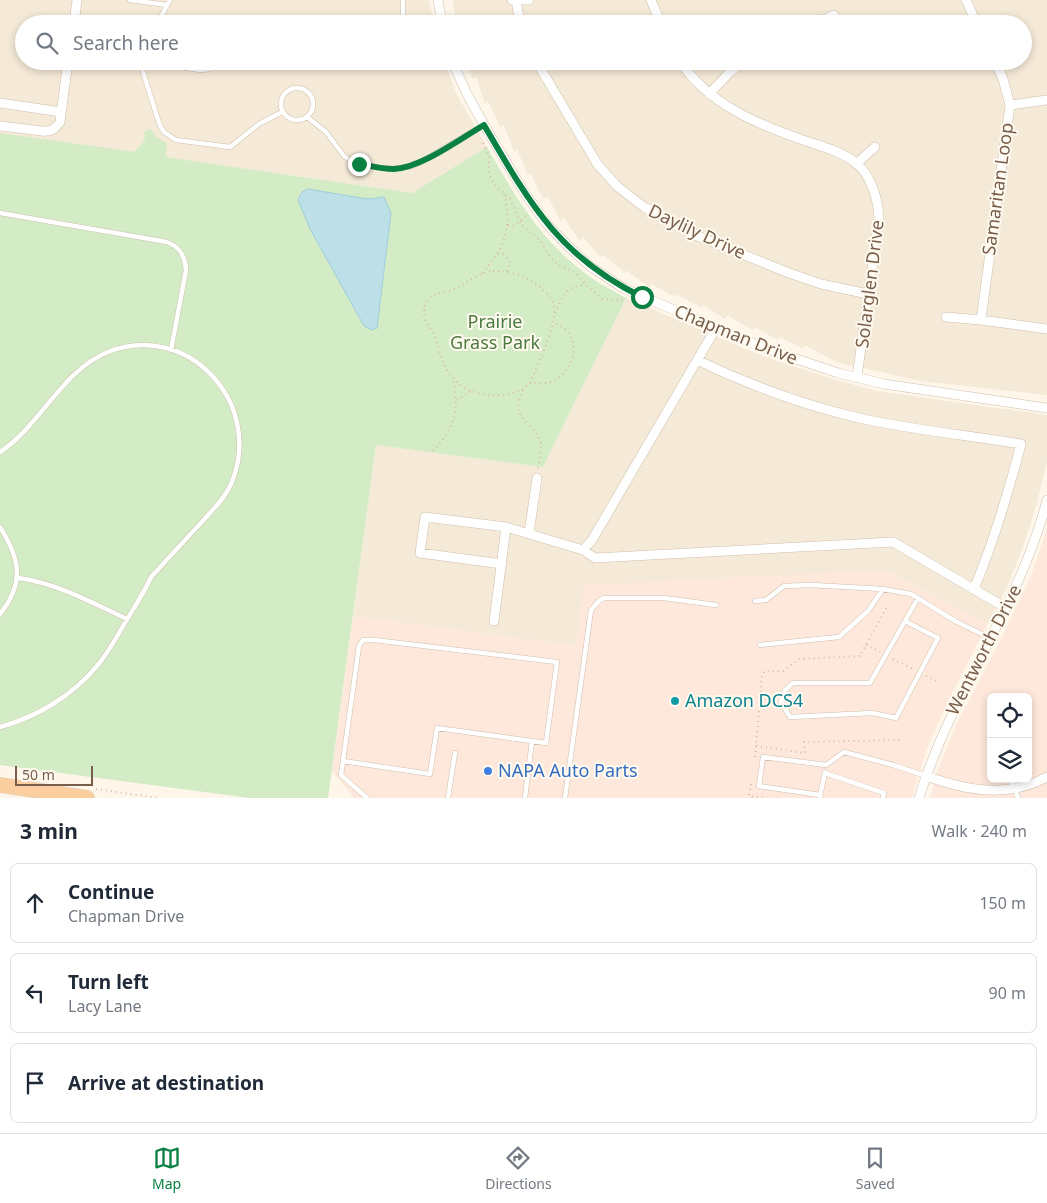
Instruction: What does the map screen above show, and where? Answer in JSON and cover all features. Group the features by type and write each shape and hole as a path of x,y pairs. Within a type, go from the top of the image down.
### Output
{"highway":[{"path":"0,785 87,798"}],"street":[{"path":"75,15 77,0"},
{"path":"438,0 440,15"},
{"path":"518,15 514,0 529,0"},
{"path":"651,0 657,15"},
{"path":"966,0 973,15"},
{"path":"0,126 47,132 56,128 60,122 62,112 67,70"},
{"name":"Chapman Drive","path":"456,70 484,125 535,209 579,257 607,278 625,288 716,328 791,358 884,384 1047,408"},
{"name":"Daylily Drive","path":"541,70 598,165 628,197 644,208 690,233 798,276 822,284 868,294"},
{"name":"Solarglen Drive","path":"687,70 709,94 725,106 744,116 841,154 856,164 869,180 879,206 879,224 857,377"},
{"path":"709,94 732,70"},
{"name":"Samaritan Loop","path":"981,320 1010,105 999,70"},
{"path":"1010,105 1047,100"},
{"path":"0,103 62,112"},
{"path":"856,164 875,147"},
{"path":"946,317 1047,329"},
{"path":"583,550 592,540 716,328"},
{"path":"698,360 768,391 842,414 1021,444 1000,520 974,589"},
{"path":"529,533 537,478"},
{"name":"Wentworth Drive","path":"919,798 947,723 1006,608 1029,558 1047,500"},
{"path":"502,564 420,553 425,517 506,527 583,550 595,558 893,542 1006,608"},
{"path":"494,621 506,527"},
{"path":"926,776 986,796 1018,796 1047,776"}],"lane":[{"path":"130,0 169,2 161,15"},
{"path":"402,0 403,15"},
{"path":"143,70 160,126 164,132 176,140 230,147 259,124 282,112"},
{"path":"296,88 303,89 310,94 313,102 312,110 307,117 300,121 292,120 282,112 280,107 281,100 286,92 296,88"},
{"path":"307,117 326,132 344,156 351,161 393,169 412,166 484,125"},
{"path":"0,213 167,242 179,248 186,264 186,270 171,350"},
{"path":"0,452 14,441 83,366 108,352 128,347 147,346 171,350 202,365 224,390 237,423 240,446 234,477 226,494 151,578 97,666 53,704 25,719 0,727"},
{"path":"0,527 12,550 18,571 18,578 12,596 0,614"},
{"path":"18,578 35,580 54,586 127,619"},
{"path":"755,601 766,600 784,586 811,585 883,589 911,594 957,622 990,638"},
{"path":"760,645 838,637 868,611 883,589"},
{"path":"565,798 591,610 598,600 604,598 664,598 716,605"},
{"path":"905,621 938,638 896,718 872,713 790,717 781,702 785,690 793,683 870,682 918,598"},
{"path":"343,761 430,774 437,728 546,743 557,662 363,640 358,646 341,775 367,798"},
{"path":"525,798 532,741"},
{"path":"826,765 763,757 759,786 820,797 826,765 844,752 926,776"},
{"path":"448,798 455,753"},
{"path":"824,773 884,793 883,798"},
{"path":"1013,783 1018,796"}],"path":[{"path":"434,451 453,424 457,400 453,378 440,358 435,336 425,322 424,308 435,294 449,291 482,272 498,254 508,226 504,193"},
{"path":"508,226 517,224 528,214"},
{"path":"498,254 504,254 510,260 507,272"},
{"path":"482,272 507,272 521,276 536,284 552,301 555,314"},
{"path":"537,478 542,450 541,443 534,430 525,422 519,411 518,402 523,390 530,383 564,294 574,287 586,285"},
{"path":"530,383 551,382 562,375 571,363 574,355 574,346 571,336 567,330 554,323"},
{"path":"453,378 471,390 483,395 505,396 523,390"},
{"path":"457,400 471,390"},
{"path":"754,764 762,674 765,671 783,672 798,659 860,656 888,605"},
{"path":"866,646 936,680"},
{"path":"756,746 804,753 804,742 901,740"},
{"path":"752,780 748,797 767,798"}],"shaded area":[{"path":"0,0 429,0 432,15 15,15 15,70 447,70 456,93 487,147 412,193 0,133"},
{"path":"453,0 1047,0 1047,395 921,381 836,362 805,345 804,349 780,337 778,340 754,327 753,330 727,315 725,319 703,305 702,308 676,294 675,297 651,284 649,287 626,270 625,273 604,255 600,257 583,237 580,241 564,218 561,221 547,196 543,199 531,174 528,175 517,149 514,152 504,125 500,127 488,101 485,104 476,77 472,79 470,70 1032,70 1032,15 455,15"},
{"path":"626,298 760,355 829,378 877,391 1047,415 1047,461 1036,506 1009,583 988,624 885,570 577,646 353,616 376,445 543,467"},
{"path":"1047,529 1047,798 930,798 940,764 958,721 999,643 1031,576"},
{"path":"885,570 988,624 950,697 927,748 912,798 354,798 332,771 353,616 576,646 584,585"}],"green space":[{"name":"Prairie Grass Park","path":"151,129 156,137 167,143 166,157 412,193 487,147 519,200 557,249 594,279 626,298 543,467 376,445 328,798 250,798 0,765 0,133 135,152 144,140 144,132"}],"water":[{"path":"308,189 361,198 384,197 391,213 377,328 372,330 364,326 310,229 298,200 302,192"}],"place":[{"name":"Amazon DCS4","path":"675,701"},
{"name":"NAPA Auto Parts","path":"488,771"}],"route":[{"path":"359,164 393,169 412,166 484,125 524,192 547,224 591,267 642,297"}]}
